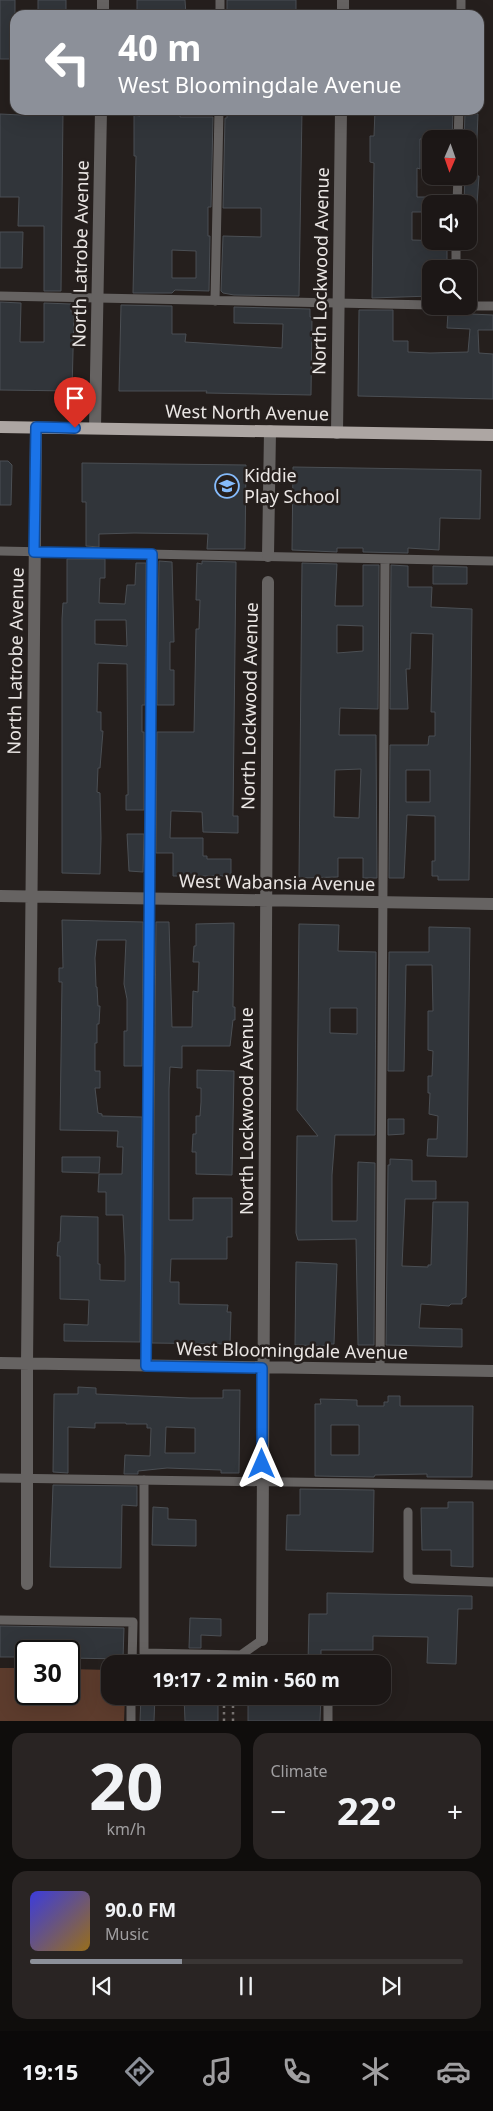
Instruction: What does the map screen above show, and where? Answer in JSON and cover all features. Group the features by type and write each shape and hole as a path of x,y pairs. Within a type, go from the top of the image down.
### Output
{"main road":[{"name":"West North Avenue","path":"0,426 493,435"}],"street":[{"name":"North Latrobe Avenue","path":"95,428 101,115"},
{"name":"North Lockwood Avenue","path":"337,433 341,115"},
{"name":"North Latrobe Avenue","path":"27,1584 27,1364 36,427"},
{"path":"268,556 270,431"},
{"name":"North Lockwood Avenue","path":"262,1640 262,1368 268,582"},
{"name":"West Wabansia Avenue","path":"0,896 493,904"},
{"name":"West Bloomingdale Avenue","path":"0,1363 493,1371"}],"lane":[{"path":"216,300 218,115"},
{"path":"458,130 459,115"},
{"path":"0,296 422,305"},
{"path":"477,306 493,306"},
{"path":"0,551 493,561"},
{"path":"146,1366 152,554"},
{"path":"380,1370 385,559"},
{"path":"0,1478 493,1485"},
{"path":"144,1480 144,1653 241,1655 262,1640"},
{"path":"408,1512 408,1577 421,1580 493,1582"},
{"path":"0,1620 132,1622 132,1655"},
{"path":"131,1705 131,1721"},
{"path":"328,1705 328,1721"}],"path":[{"path":"224,1705 224,1721"},
{"path":"233,1705 233,1721"}],"shaded area":[{"path":"0,1668 15,1668 15,1705 80,1705 80,1669 101,1670 101,1705 125,1705 124,1721 0,1721"}],"building":[{"path":"0,0 15,0 15,10 10,10 10,59 0,59"},
{"path":"38,0 66,0 66,10 38,10"},
{"path":"137,0 185,0 186,10 137,10"},
{"path":"227,0 296,0 296,10 227,10"},
{"path":"0,114 63,115 61,291 44,291 44,226 18,226 19,197 0,197"},
{"path":"134,115 180,115 180,117 213,117 211,207 208,207 208,236 210,236 209,291 175,290 172,293 133,293 136,156 134,156","holes":["172,250 196,251 196,278 172,278"]},
{"path":"227,115 302,115 299,296 234,295 221,291 223,236 261,237 261,208 223,208 225,118 227,118"},
{"path":"375,115 453,115 452,130 422,130 422,139 420,139 420,169 417,168 417,197 422,197 422,212 412,212 412,240 422,240 422,250 447,250 447,260 422,260 422,296 372,298 374,163 370,162 370,136 374,136"},
{"path":"465,115 478,115 477,130 464,130"},
{"path":"479,176 477,204 477,195 464,195 465,185 478,185"},
{"path":"0,232 23,232 22,268 0,268"},
{"path":"0,302 21,303 20,342 44,342 44,303 71,304 71,312 74,312 72,391 0,390"},
{"path":"121,305 172,306 172,334 186,334 185,342 282,348 283,324 234,323 234,307 310,309 310,317 312,317 311,395 206,393 207,391 119,391"},
{"path":"359,310 393,310 393,341 408,341 408,352 430,353 468,352 470,329 447,328 448,315 493,315 493,330 478,330 479,353 493,354 493,399 358,396"},
{"path":"0,461 8,461 12,465 11,505 0,505"},
{"path":"82,463 246,465 245,549 207,549 208,534 99,534 99,547 86,546 86,502 82,502"},
{"path":"293,467 481,470 480,519 440,518 439,550 408,548 408,553 363,552 363,548 337,548 337,552 292,550"},
{"path":"67,559 105,559 105,578 100,578 99,603 125,604 127,585 135,585 136,563 146,563 145,705 142,705 144,810 126,810 126,795 128,795 127,664 98,663 97,712 101,712 101,731 103,731 97,792 100,793 100,874 62,873 62,619 63,603 67,603","holes":["95,620 126,620 127,646 95,644"]},
{"path":"159,561 172,562 174,642 170,642 170,670 174,670 174,705 157,705"},
{"path":"202,561 236,562 233,816 238,816 238,833 203,832 202,812 171,811 170,838 203,838 203,856 207,856 207,859 231,859 231,876 173,876 173,853 156,853 157,732 194,732 196,629 199,629 200,600 196,600 197,563 202,564"},
{"path":"302,563 337,564 335,606 363,606 363,565 379,565 378,709 340,708 339,735 376,735 377,878 363,878 363,858 338,858 338,877 299,878","holes":["337,625 363,626 363,651 337,653","361,769 359,818 334,817 335,770"]},
{"path":"391,565 408,566 408,587 432,587 431,607 472,609 469,880 438,880 438,876 432,876 432,861 435,861 435,816 409,815 407,815 404,878 389,878 390,745 428,745 429,736 435,736 435,712 431,712 433,634 411,633 410,669 406,669 408,709 390,709","holes":["406,770 430,770 430,802 406,802"]},
{"path":"433,566 467,567 467,584 433,584"},
{"path":"127,834 144,834 143,872 129,871"},
{"path":"62,920 143,922 142,1066 124,1066 124,1031 127,1031 127,999 124,984 126,940 97,940 95,958 96,987 98,1006 100,1006 99,1024 97,1024 97,1043 95,1043 95,1071 100,1071 100,1088 95,1088 98,1113 102,1114 102,1116 142,1117 140,1342 64,1341 64,1324 88,1325 89,1300 60,1299 60,1256 57,1256 58,1242 60,1242 61,1216 98,1217 100,1280 125,1281 125,1256 123,1215 106,1215 106,1192 98,1192 99,1174 122,1174 123,1147 117,1147 118,1131 60,1130 62,982 59,982 59,968 63,968"},
{"path":"156,922 169,922 172,1027 192,1027 193,991 198,992 199,962 193,962 194,946 196,946 196,924 234,923 233,1007 235,1007 235,1020 233,1020 230,1046 182,1046 182,1068 170,1067 169,1089 169,1220 193,1220 193,1198 232,1198 232,1237 227,1237 227,1259 171,1259 170,1282 179,1282 179,1304 228,1305 227,1312 231,1312 230,1344 152,1343"},
{"path":"299,924 339,925 338,951 376,952 375,1135 335,1135 332,1175 332,1221 357,1221 358,1162 375,1163 374,1345 358,1345 356,1239 298,1240 296,1233 297,1136 318,1136 297,1110","holes":["330,1008 357,1008 357,1034 330,1033"]},
{"path":"429,927 470,928 467,1157 427,1156 428,1139 437,1139 438,1116 429,1114 430,1093 428,1093 428,1076 432,1076 433,1051 428,1050 428,1011 433,1011 432,965 406,965 404,1071 388,1071 389,952 429,952"},
{"path":"197,1070 234,1071 232,1175 196,1174 196,1152 192,1152 193,1134 196,1134 196,1116 200,1116 201,1102 201,1088 197,1088"},
{"path":"388,1119 404,1119 404,1134 388,1135"},
{"path":"62,1157 100,1157 99,1173 62,1172"},
{"path":"390,1159 412,1160 412,1181 436,1181 436,1199 405,1199 402,1266 428,1267 428,1265 431,1265 433,1202 468,1202 466,1297 462,1299 462,1304 451,1304 449,1306 421,1304 419,1328 462,1329 462,1347 386,1345 388,1165 390,1165"},
{"path":"296,1262 337,1264 334,1344 329,1344 329,1346 295,1345"},
{"path":"78,1387 96,1388 96,1394 223,1398 223,1390 240,1390 239,1473 221,1473 221,1470 167,1468 138,1471 138,1474 124,1474 125,1455 150,1456 151,1428 147,1428 147,1424 126,1423 95,1423 95,1428 68,1427 68,1473 53,1472 54,1394 78,1394","holes":["166,1427 195,1428 195,1453 165,1453"]},
{"path":"388,1396 400,1396 400,1406 473,1406 472,1477 427,1477 427,1474 375,1475 374,1477 315,1476 315,1404 321,1404 320,1399 357,1400 357,1406 384,1406 384,1402 388,1402","holes":["331,1425 359,1425 359,1455 331,1455"]},
{"path":"53,1485 137,1486 137,1506 122,1505 121,1568 50,1567"},
{"path":"300,1489 374,1490 373,1552 286,1550 287,1515 300,1515"},
{"path":"448,1502 473,1502 473,1567 451,1566 451,1550 422,1550 421,1508 448,1508"},
{"path":"153,1507 168,1508 168,1519 196,1520 196,1546 152,1545"},
{"path":"327,1593 472,1596 472,1609 458,1609 456,1664 427,1663 428,1637 373,1636 373,1650 321,1650 321,1655 308,1655 309,1614 327,1614"},
{"path":"190,1618 221,1619 221,1636 201,1635 201,1648 189,1648"},
{"path":"0,1626 124,1628 123,1655 101,1655 101,1659 80,1658 80,1640 15,1640 15,1657 0,1657"},
{"path":"141,1705 155,1705 154,1721 140,1721"},
{"path":"184,1705 218,1705 218,1721 185,1721"},
{"path":"248,1705 321,1705 320,1721 248,1721"}],"place":[{"name":"Kiddie Play School","path":"227,486"}],"route":[{"path":"75,428 36,427 34,552 152,554 146,1366 262,1368 262,1464"}]}
